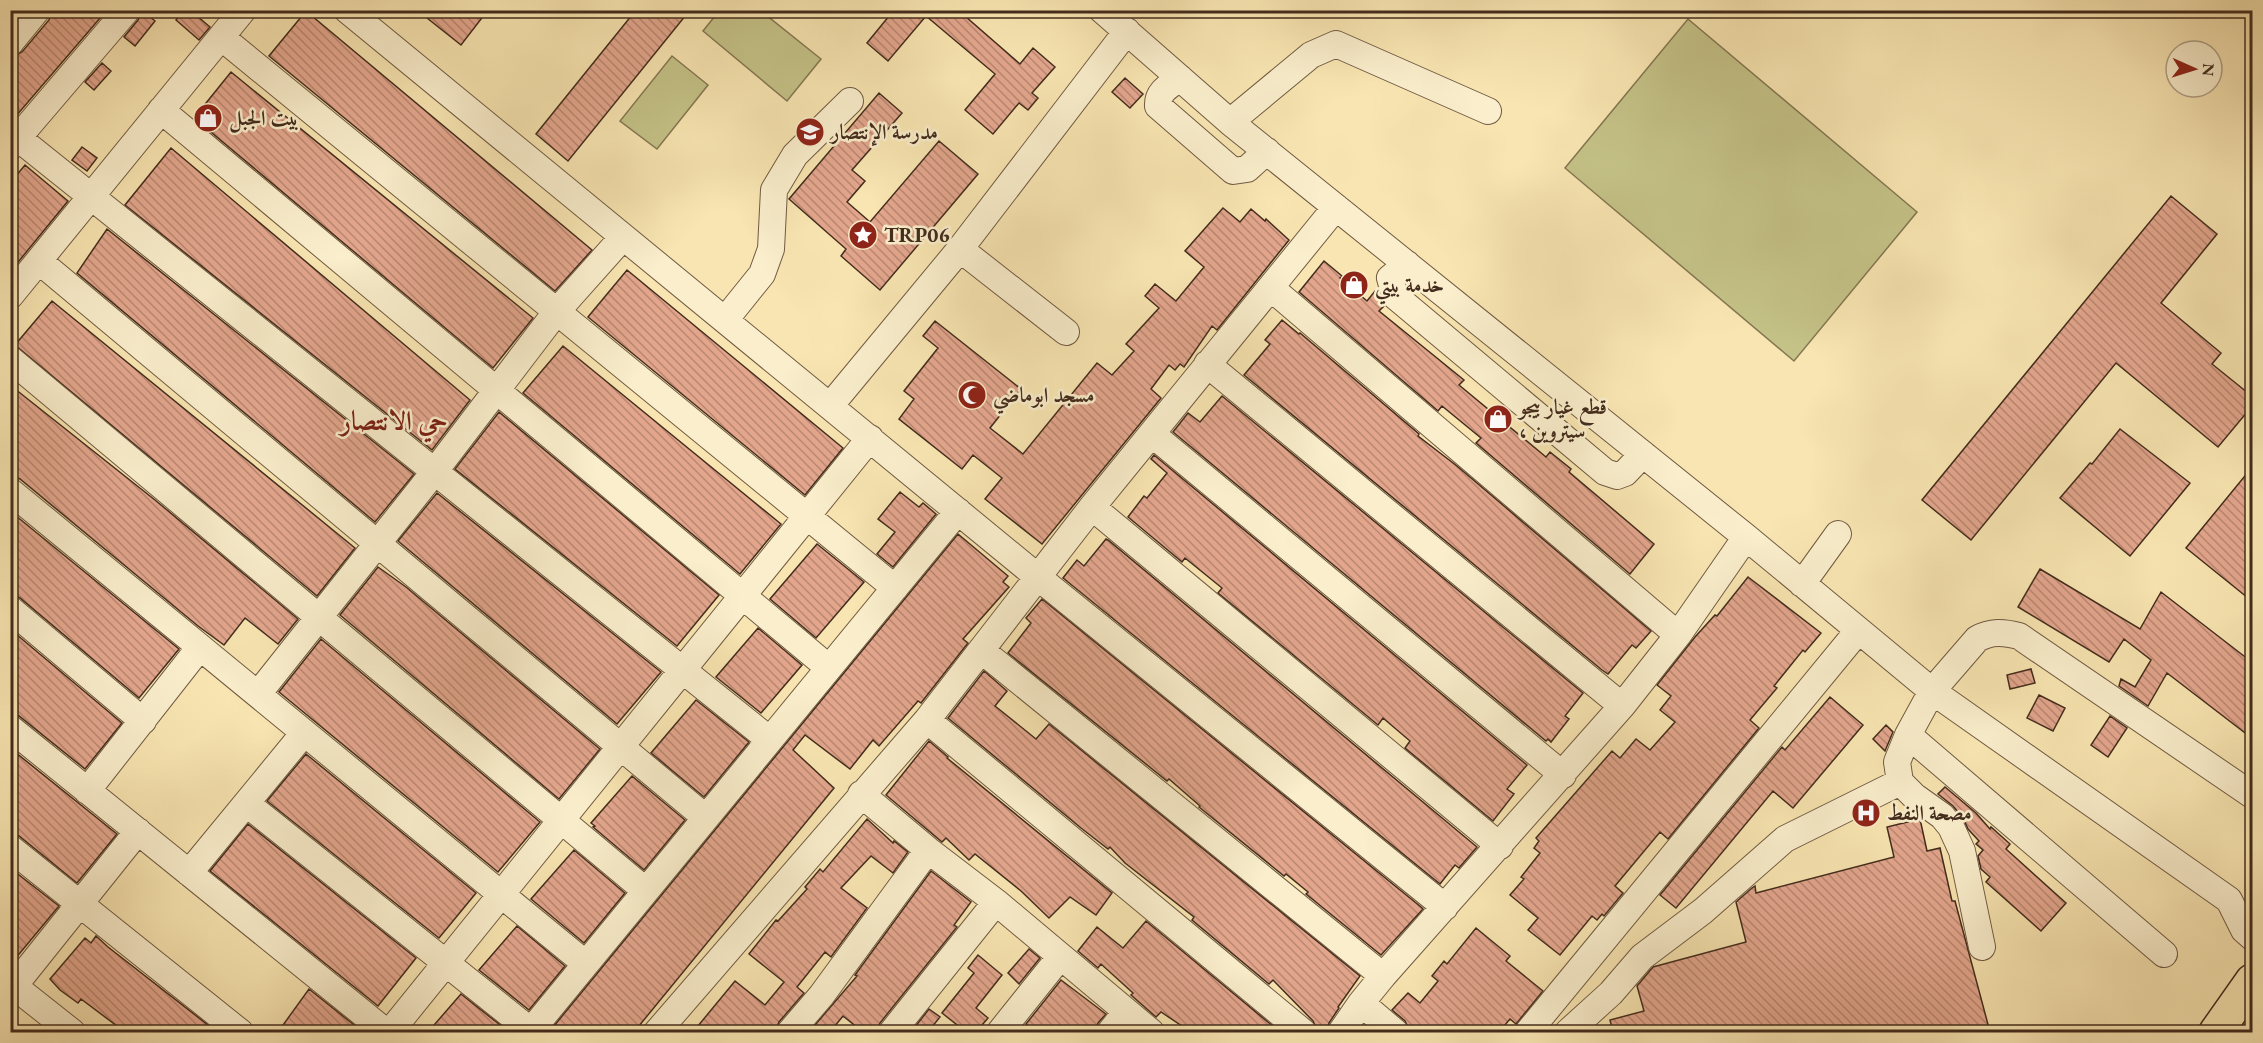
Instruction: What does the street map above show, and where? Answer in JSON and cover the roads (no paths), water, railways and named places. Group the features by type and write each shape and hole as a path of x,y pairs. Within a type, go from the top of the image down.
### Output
{"highway":[{"path":"2216,1032 2253,981"}],"street":[{"path":"10,43 37,10"},
{"path":"127,10 14,142 91,196 770,740"},
{"path":"10,296 243,10"},
{"path":"347,10 1038,578 1445,907"},
{"path":"1102,10 1230,122 1746,537 1932,692 2241,902 2244,930 2253,937"},
{"path":"830,406 960,249 1127,31"},
{"path":"221,37 895,588"},
{"path":"1230,122 1311,56 1336,44 1488,111"},
{"path":"1180,78 1160,94 1158,100 1158,106 1174,122 1233,171 1247,169 1266,151"},
{"path":"725,321 762,274 771,249 774,190 795,155 850,101"},
{"path":"161,110 829,668"},
{"path":"657,1032 927,720 1092,507 1336,207"},
{"path":"258,694 435,471 557,311 623,237"},
{"path":"960,249 1066,332"},
{"path":"39,261 706,818"},
{"path":"1407,264 1390,278 1395,296 1605,472 1617,476 1625,473 1643,454"},
{"path":"1271,288 1678,635"},
{"path":"10,359 646,891"},
{"path":"1207,364 1622,706"},
{"path":"1507,390 1531,364"},
{"path":"1152,434 1563,775"},
{"path":"10,728 388,1032 446,964 870,438"},
{"path":"10,491 586,964"},
{"path":"1092,507 1500,846"},
{"path":"247,804 530,1032 958,511"},
{"path":"1802,584 1838,534"},
{"path":"1341,1032 1383,976 1622,706 1678,635 1746,537"},
{"path":"10,609 142,721"},
{"path":"1528,1032 1858,631"},
{"path":"1982,947 1962,851 1951,827 1942,816 1914,796 1900,782 1897,762 1908,735 1932,692 1977,639 1987,634 2007,633 2019,636 2253,795"},
{"path":"87,791 200,647"},
{"path":"981,650 1383,976"},
{"path":"927,720 1303,1032"},
{"path":"189,873 304,733"},
{"path":"1908,735 2164,954"},
{"path":"1568,1032 1611,993 1642,957 1703,911 1785,839 1900,782"},
{"path":"861,794 928,850 996,902 1151,1032"},
{"path":"72,1032 12,985 138,831"},
{"path":"10,848 240,1032"},
{"path":"790,1032 821,996 928,850"},
{"path":"892,1032 996,902"},
{"path":"1000,1032 1060,957"},
{"path":"1361,1003 1395,1032"},
{"path":"1110,1032 1126,1012"}],"place":[{"name":"بيت الجبل","path":"208,118"},
{"name":"مدرسة الإنتصار","path":"810,132"},
{"name":"TRP06","path":"863,235"},
{"name":"خدمة بيتي","path":"1354,285"},
{"name":"مسجد ابوماضي","path":"972,395"},
{"name":"قطع غيار بيجو ، سيتروين","path":"1498,419"},
{"name":"مصحة النفط","path":"1866,813"}],"district":[{"name":"حي الانتصار","path":"394,421"}]}
